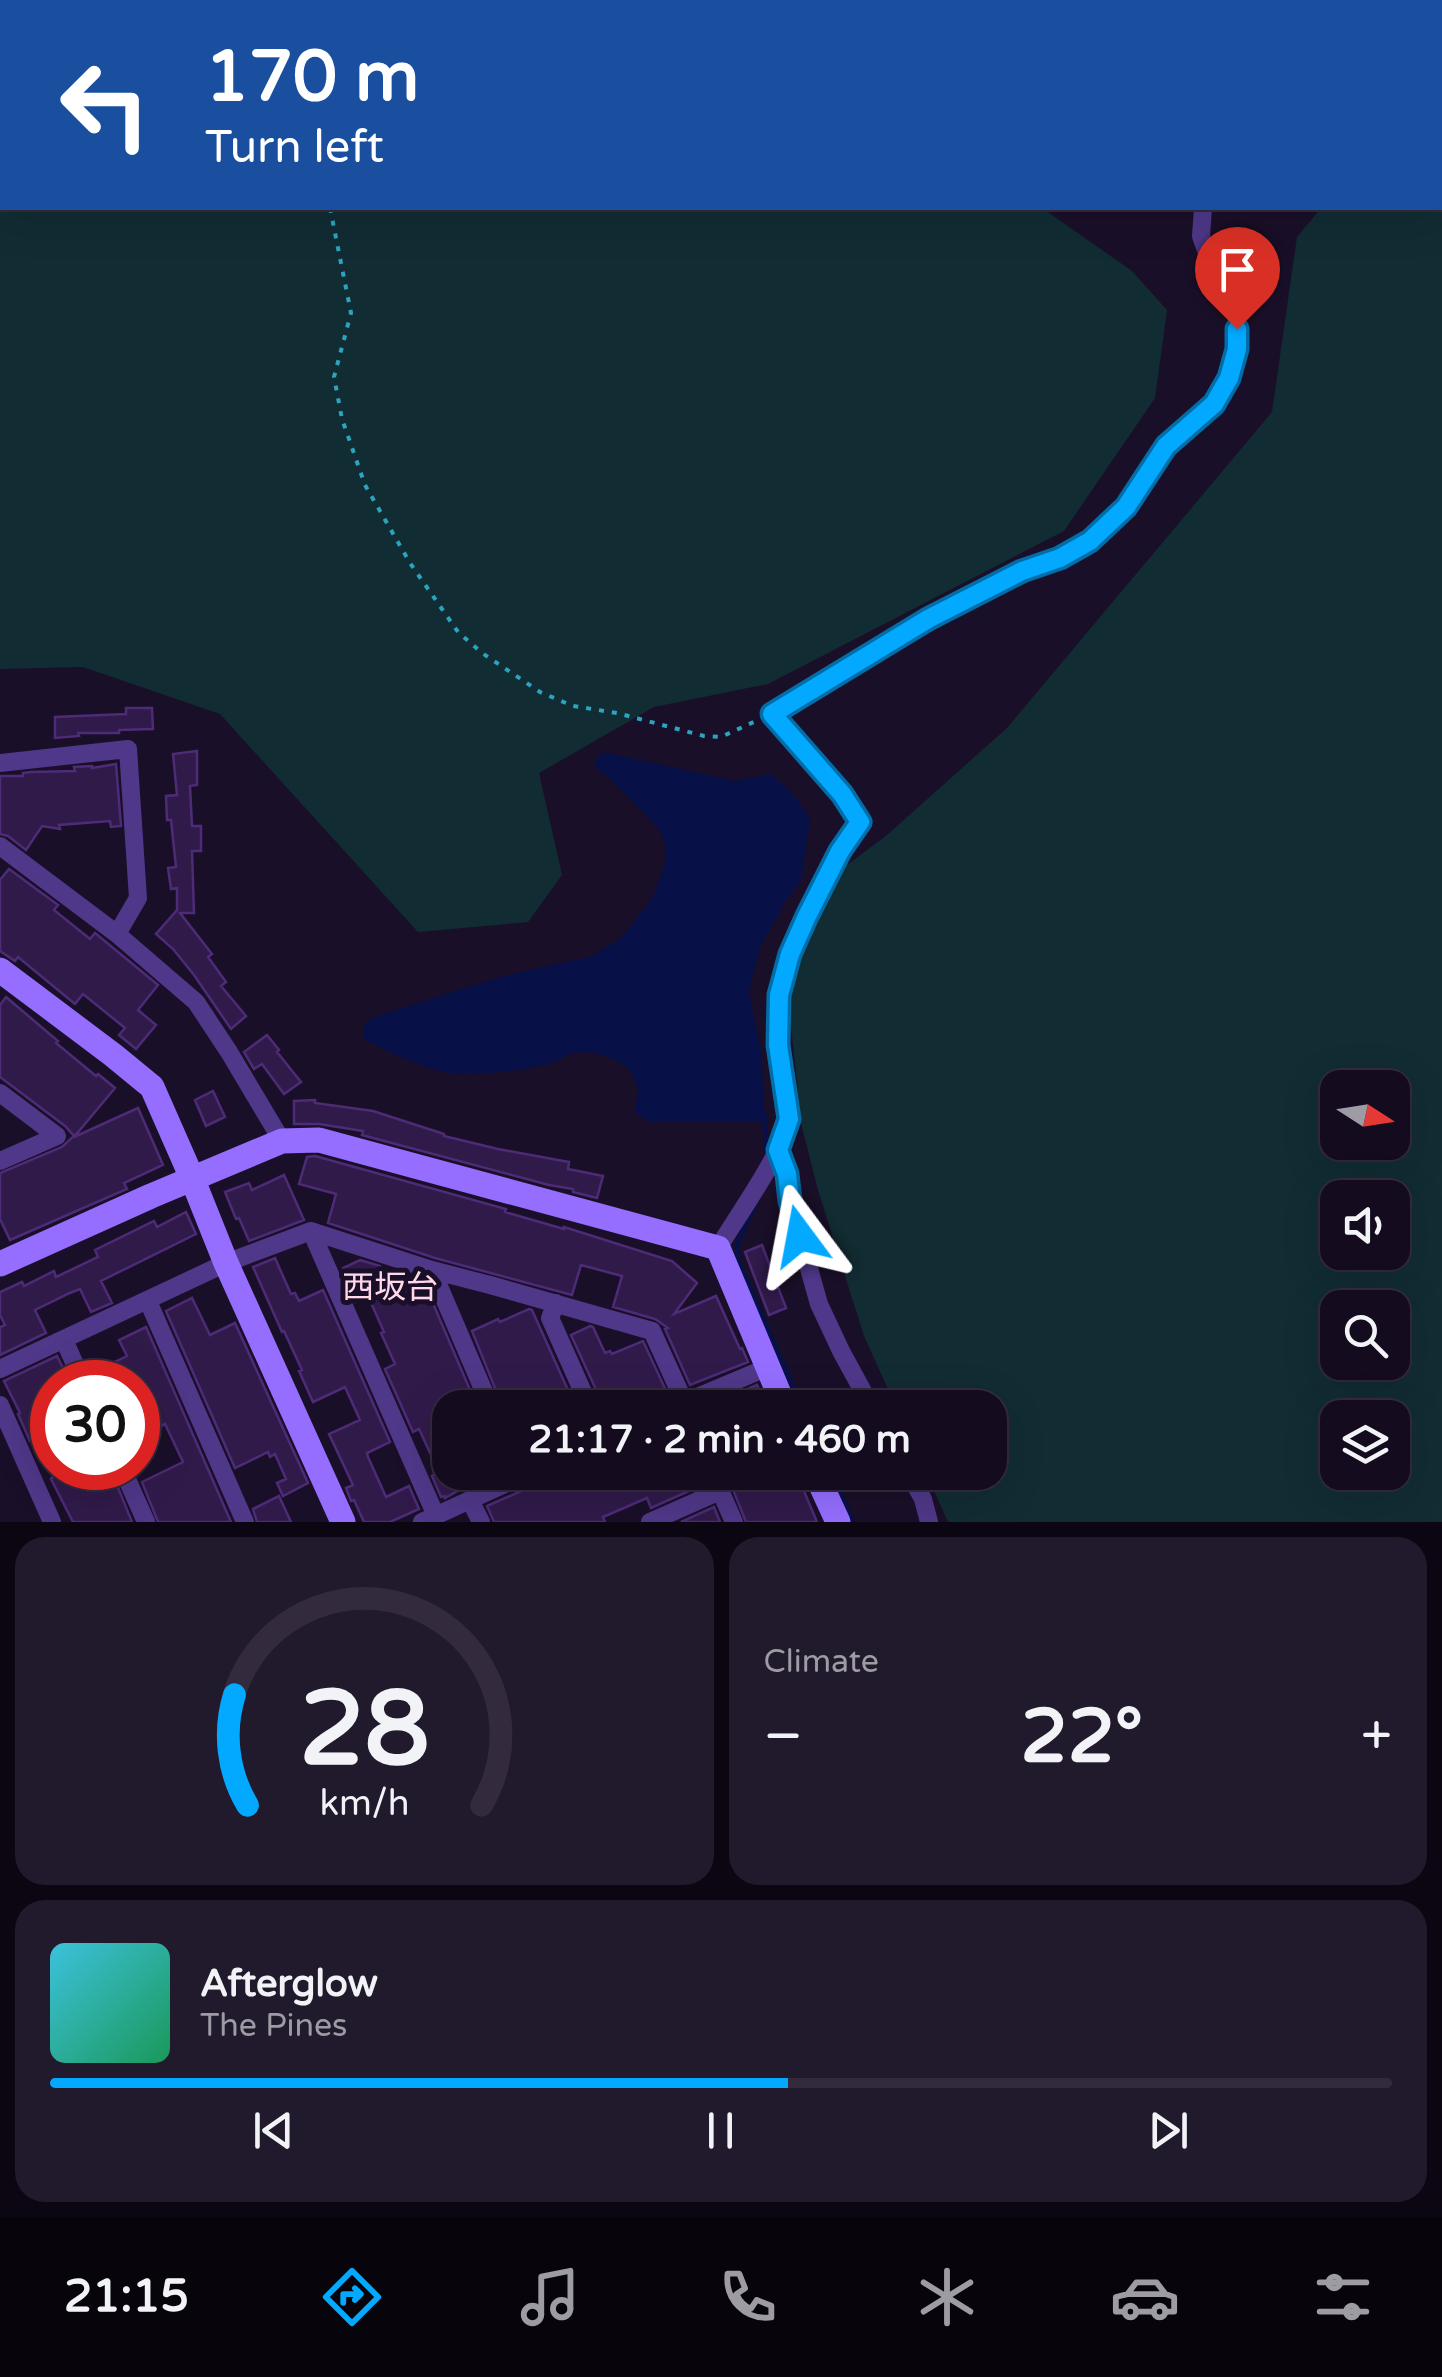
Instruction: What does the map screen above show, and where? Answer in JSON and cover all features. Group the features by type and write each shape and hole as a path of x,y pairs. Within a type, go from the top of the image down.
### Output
{"street":[{"path":"718,1248 778,1150 789,1119 778,1045 779,995 790,954 807,916 840,851 860,822 842,794 772,714 928,619 1090,541 1126,507 1166,446 1214,404 1229,378 1237,349 1237,309 1207,254 1202,236 1203,210"},
{"path":"0,763 128,749 138,898 117,934"},
{"path":"0,846 117,934 196,1002 282,1141"},
{"path":"0,970 152,1087 226,1263 343,1522"},
{"path":"0,1093 57,1136 0,1160"},
{"path":"1,1262 282,1141 319,1140 718,1248"},
{"path":"778,1150 819,1304 862,1390"},
{"path":"312,1231 429,1519 491,1490"},
{"path":"0,1369 226,1263 312,1231 432,1270 652,1331 675,1390"},
{"path":"718,1248 776,1390"},
{"path":"432,1270 483,1390"},
{"path":"148,1301 245,1522"},
{"path":"556,1303 550,1318 582,1390"},
{"path":"64,1340 74,1360"},
{"path":"717,1390 766,1368"},
{"path":"0,1405 52,1522"},
{"path":"132,1490 146,1522"},
{"path":"823,1490 838,1522"},
{"path":"918,1490 929,1522"},
{"path":"650,1522 720,1492 734,1522"},
{"path":"470,1500 481,1522"}],"path":[{"path":"330,210 351,313 334,377 342,419 365,484 410,563 458,632 482,654 540,692 573,706 722,737 772,714"}],"shaded area":[{"path":"0,210 1045,210 1132,271 1167,310 1155,398 1064,531 768,684 654,707 539,773 562,875 528,922 418,932 220,714 83,667 0,669"},
{"path":"1319,210 1442,210 1442,1522 948,1522 934,1490 1007,1490 1007,1390 888,1390 864,1336 801,1123 789,1006 798,961 847,865 887,835 1007,728 1272,412 1297,237"},
{"path":"610,753 734,781 771,774 794,795 810,819 801,881 760,947 749,992 761,1052 765,1122 649,1122 635,1113 637,1089 633,1075 621,1063 596,1053 578,1052 519,1070 453,1073 412,1062 363,1038 365,1024 374,1017 503,976 589,957 620,939 652,899 664,867 666,847 660,830 596,768 599,754"}],"building":[{"path":"126,708 152,708 153,729 55,738 55,717 126,714"},
{"path":"197,751 197,785 190,786 192,826 201,826 201,851 192,851 194,913 180,913 212,954 208,957 226,982 221,986 246,1016 231,1029 194,975 156,934 177,910 177,888 171,889 168,868 176,867 166,796 177,795 173,754"},
{"path":"116,764 121,826 111,827 110,821 59,825 60,829 42,826 26,850 0,834 0,776"},
{"path":"9,869 58,905 54,910 90,939 95,933 158,985 138,1010 156,1025 136,1049 119,1035 125,1028 83,994 75,1004 18,957 15,961 0,951 0,880"},
{"path":"6,997 56,1043 115,1088 74,1137 138,1108 163,1165 124,1183 127,1189 10,1240 0,1219 0,1173 62,1147 74,1136 0,1077 0,1005"},
{"path":"267,1035 301,1082 284,1094 262,1064 254,1069 244,1052"},
{"path":"213,1091 225,1117 206,1126 195,1100"},
{"path":"315,1100 373,1111 444,1136 569,1162 568,1169 603,1176 597,1198 362,1135 363,1131 294,1124 294,1101"},
{"path":"307,1157 506,1209 505,1212 672,1261 697,1283 674,1314 716,1296 748,1362 690,1385 665,1329 668,1328 655,1319 613,1307 622,1276 581,1265 572,1295 435,1258 328,1223 336,1194 299,1184"},
{"path":"284,1175 304,1220 249,1241 225,1192 249,1183 252,1190"},
{"path":"186,1212 196,1234 101,1281 112,1303 91,1312 80,1289 70,1293 35,1310 46,1333 0,1355 0,1327 5,1325 0,1315 0,1292 22,1282 24,1286 54,1271 56,1277 98,1257 95,1250 154,1221 157,1227"},
{"path":"762,1245 786,1308 769,1315 745,1252"},
{"path":"275,1258 291,1294 295,1293 299,1301 323,1290 390,1442 367,1453 368,1457 386,1497 409,1486 419,1509 390,1522 364,1522 354,1500 351,1501 346,1488 353,1485 329,1434 360,1420 345,1387 313,1402 253,1267"},
{"path":"360,1260 380,1266 393,1293 423,1280 470,1390 432,1390 432,1457 419,1429 413,1432 385,1369 395,1364 368,1296 356,1302 343,1268"},
{"path":"192,1298 210,1335 235,1323 308,1483 283,1496 277,1483 286,1479 275,1454 270,1457 268,1452 235,1468 166,1311"},
{"path":"532,1310 568,1390 496,1390 472,1331 498,1319 500,1322"},
{"path":"146,1327 231,1522 158,1522 145,1490 160,1490 160,1473 183,1462 165,1424 160,1426 160,1360 119,1360 127,1356 119,1340"},
{"path":"593,1327 605,1353 612,1354 643,1341 666,1390 596,1390 571,1335"},
{"path":"30,1369 30,1441 20,1413 4,1381"},
{"path":"57,1490 119,1490 132,1522 73,1522"},
{"path":"438,1490 459,1490 445,1498"},
{"path":"523,1490 691,1490 651,1508 647,1498 603,1517 605,1522 494,1522 487,1506"},
{"path":"733,1490 804,1490 817,1522 746,1522"},
{"path":"279,1496 291,1522 257,1522 253,1509"},
{"path":"714,1507 720,1522 681,1522"}],"waterway":[{"path":"764,1114 767,1153"},
{"path":"754,1207 737,1244 737,1258 794,1390"},
{"path":"839,1490 853,1522"}],"district":[{"name":"西坂台","path":"390,1288"}],"route":[{"path":"800,1236 778,1150 789,1119 778,1045 779,995 790,954 807,916 840,851 860,822 842,794 772,714 928,619 1090,541 1126,507 1166,446 1214,404 1229,378 1237,349 1237,329"}]}
